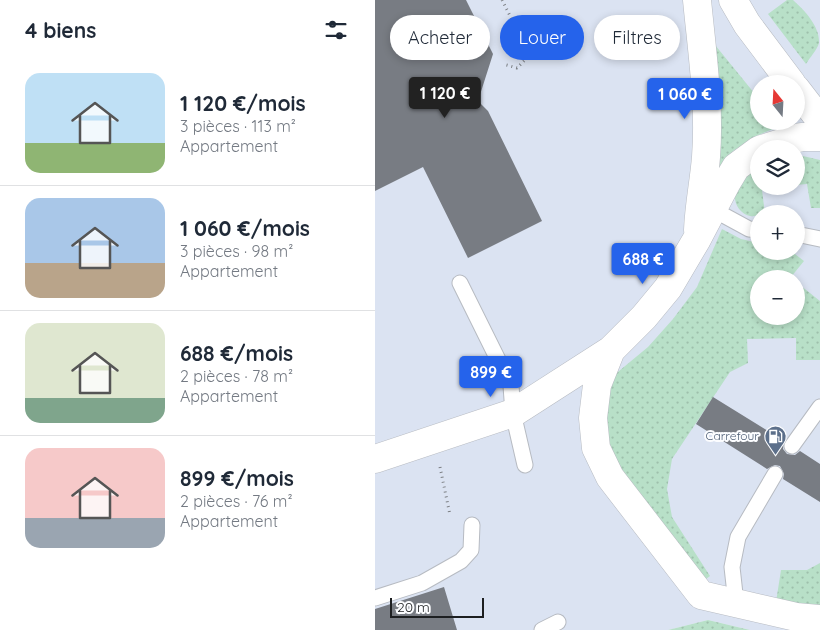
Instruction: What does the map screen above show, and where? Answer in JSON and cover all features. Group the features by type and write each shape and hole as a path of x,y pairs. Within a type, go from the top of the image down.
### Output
{"street":[{"path":"697,0 707,106 706,157 699,205 697,239"},
{"path":"733,0 747,24 785,75"},
{"path":"805,101 820,120"},
{"path":"791,140 801,137 820,137"},
{"path":"375,459 513,413 611,350 644,317 668,288 714,210 736,167 750,156"},
{"path":"611,350 597,385 593,418 596,448 610,476 701,595 796,617 820,619"}],"lane":[{"path":"714,210 750,229"},
{"path":"805,236 820,239"},
{"path":"460,283 511,386 513,413 525,465"},
{"path":"792,446 820,406"},
{"path":"736,603 733,567 738,537 775,474"},
{"path":"375,598 422,583 461,561 471,550 472,525"},
{"path":"542,630 558,622"}],"path":[{"path":"502,0 530,55 517,68 503,64"}],"shaded area":[{"path":"375,0 820,0 820,630 750,630 708,620 668,630 375,630"}],"green space":[{"path":"787,0 793,0 811,19 819,37 819,43 806,64 768,14"},
{"path":"711,40 750,88 750,130 770,130 756,136 733,151 714,177"},
{"path":"805,156 820,160 820,208 811,208 807,184 805,184"},
{"path":"750,172 750,195 763,195 764,205 750,205 750,216 745,214 737,205 734,187"},
{"path":"722,229 741,239 750,241 750,260 804,261 797,270 750,270 750,325 805,325 805,289 820,301 820,360 796,360 796,338 747,339 748,363 730,372 672,459 667,489 672,517 710,576 706,579 685,560 620,472 607,443 603,415 613,376 648,347 673,319 697,287"},
{"path":"820,563 820,608 776,602 781,570 807,570"},
{"path":"708,620 750,630 668,630"}],"building":[{"path":"375,0 466,0 474,15 390,15 390,60 490,60 490,48 493,54 478,101 488,111 542,221 468,258 423,167 375,191"},
{"name":"Carrefour","path":"713,397 784,441 783,449 787,454 795,455 800,451 820,464 820,502 783,479 784,474 780,466 775,465 767,469 696,424"},
{"path":"444,587 457,630 375,630 375,609"}],"place":[{"name":"Carrefour","path":"775,455"}]}
